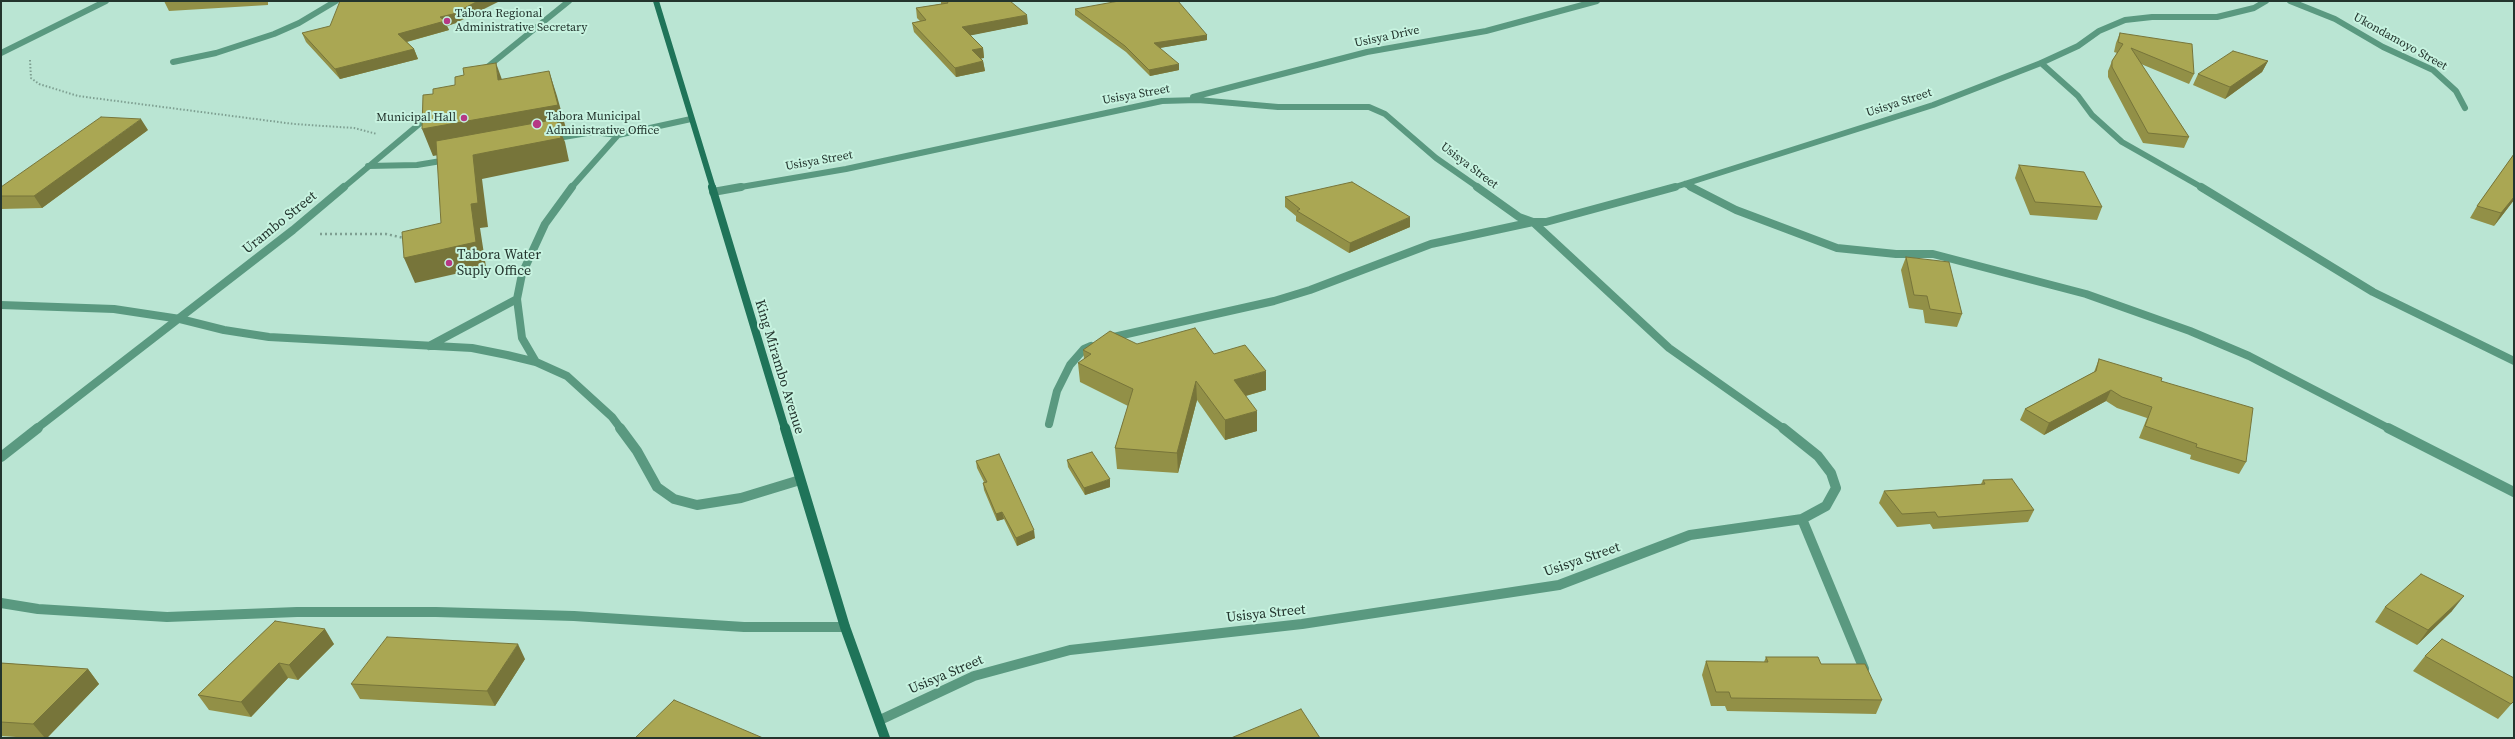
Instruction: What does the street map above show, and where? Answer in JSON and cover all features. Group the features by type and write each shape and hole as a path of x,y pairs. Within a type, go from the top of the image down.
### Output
{"main road":[{"name":"King Mirambo Avenue","path":"656,1 845,627 880,720 885,738"}],"street":[{"path":"1,53 106,1"},
{"path":"173,62 216,52 274,34 299,23 336,1"},
{"path":"478,76 569,1"},
{"name":"Usisya Drive","path":"1183,100 1367,52 1486,31 1597,1"},
{"name":"Usisya Street","path":"1533,222 1581,214 1685,184 1933,105 2041,63 2078,46 2099,30 2125,20 2152,17 2217,17 2254,8 2266,1"},
{"name":"Ukondamoyo Street","path":"2290,1 2335,18 2383,47 2433,70 2443,77 2456,91 2465,108"},
{"path":"2041,63 2078,96 2092,115 2122,142 2222,199 2374,292 2514,361"},
{"name":"Usisya Street","path":"713,192 846,169 1144,104 1183,100 1278,107 1369,107 1385,114 1436,158 1519,217 1533,222 1669,348 1768,420 1793,434 1818,456 1831,473 1836,488 1826,506 1802,519 1690,535 1560,585 1526,592 1467,598 1302,624 1070,650 974,676 880,720"},
{"name":"Urambo Street","path":"1,458 294,230 436,110"},
{"path":"546,141 593,132 618,135 691,119"},
{"path":"536,362 522,338 517,299 522,274 545,224 570,189 618,135"},
{"path":"368,166 417,165 456,158"},
{"path":"1685,184 1736,210 1837,248 1896,254 1933,254 1966,261 2086,294 2183,329 2249,356 2514,492"},
{"path":"1049,424 1057,391 1070,365 1084,349 1100,342 1131,332 1274,301 1310,290 1431,244 1497,228 1533,222"},
{"path":"428,347 517,299"},
{"path":"1,305 114,309 180,319 224,330 269,337 428,347 472,348 536,362 567,376 612,417 637,451 657,487 674,499 697,505 741,498 800,480"},
{"path":"1802,519 1864,669"},
{"path":"1,603 38,609 167,618 297,612 436,612 574,616 744,627 845,627"}],"path":[{"path":"31,38 29,67 30,78 39,84 66,93 294,124 354,128 401,139"},
{"path":"294,230 322,234 386,234 410,240"}],"building":[{"path":"340,1 478,1 453,14 440,17 445,21 398,34 414,49 335,69 302,33 330,26"},
{"path":"947,1 1010,1 1027,15 962,27 983,48 972,50 983,61 955,68 912,23 926,20 916,8 948,3"},
{"path":"1119,1 1178,1 1207,35 1154,43 1179,64 1149,70 1125,46 1075,9"},
{"path":"2120,33 2192,44 2194,74 2131,48 2189,137 2148,133 2112,67 2112,61 2123,44 2118,42"},
{"path":"2233,51 2268,61 2230,87 2198,74"},
{"path":"496,63 498,80 549,71 558,105 422,129 423,95 433,94 433,89 455,85 455,77 464,75 463,68"},
{"path":"101,117 141,119 34,196 1,196 1,187"},
{"path":"557,119 561,138 473,155 478,203 471,204 476,242 404,258 402,232 441,223 436,141"},
{"path":"2514,154 2514,197 2501,213 2477,206"},
{"path":"2019,165 2084,172 2102,207 2035,202"},
{"path":"1352,182 1410,217 1350,243 1297,211 1300,209 1285,197"},
{"path":"1906,257 1949,262 1962,314 1930,309 1927,296 1914,295"},
{"path":"1195,328 1214,354 1245,345 1266,371 1234,380 1257,411 1225,420 1196,381 1177,453 1115,448 1133,389 1078,363 1091,354 1083,350 1110,331 1137,344"},
{"path":"2099,359 2162,378 2161,381 2253,408 2246,462 2196,447 2197,444 2145,426 2152,407 2122,397 2111,390 2049,423 2025,409 2096,371"},
{"path":"1092,452 1110,479 1084,488 1067,460"},
{"path":"999,454 1034,530 1016,538 1002,512 996,514 983,483 987,482 976,461"},
{"path":"2012,479 2034,510 1938,517 1935,512 1902,514 1884,491 1985,484 1983,480"},
{"path":"2421,574 2464,596 2428,630 2385,607"},
{"path":"275,621 325,629 289,665 279,663 241,702 198,695"},
{"path":"387,637 518,644 487,691 351,684"},
{"path":"2442,639 2514,678 2514,701 2511,704 2425,656"},
{"path":"1766,657 1818,657 1821,664 1865,664 1882,700 1731,698 1729,692 1716,692 1706,661 1768,662"},
{"path":"1,663 88,669 33,724 1,722"},
{"path":"674,700 763,738 635,738"},
{"path":"1301,709 1320,738 1231,738"}],"place":[{"name":"Tabora Regional Administrative Secretary","path":"447,21"},
{"name":"Municipal Hall","path":"464,118"},
{"name":"Tabora Municipal Administrative Office","path":"537,124"},
{"name":"Tabora Water Suply Office","path":"449,263"}]}
